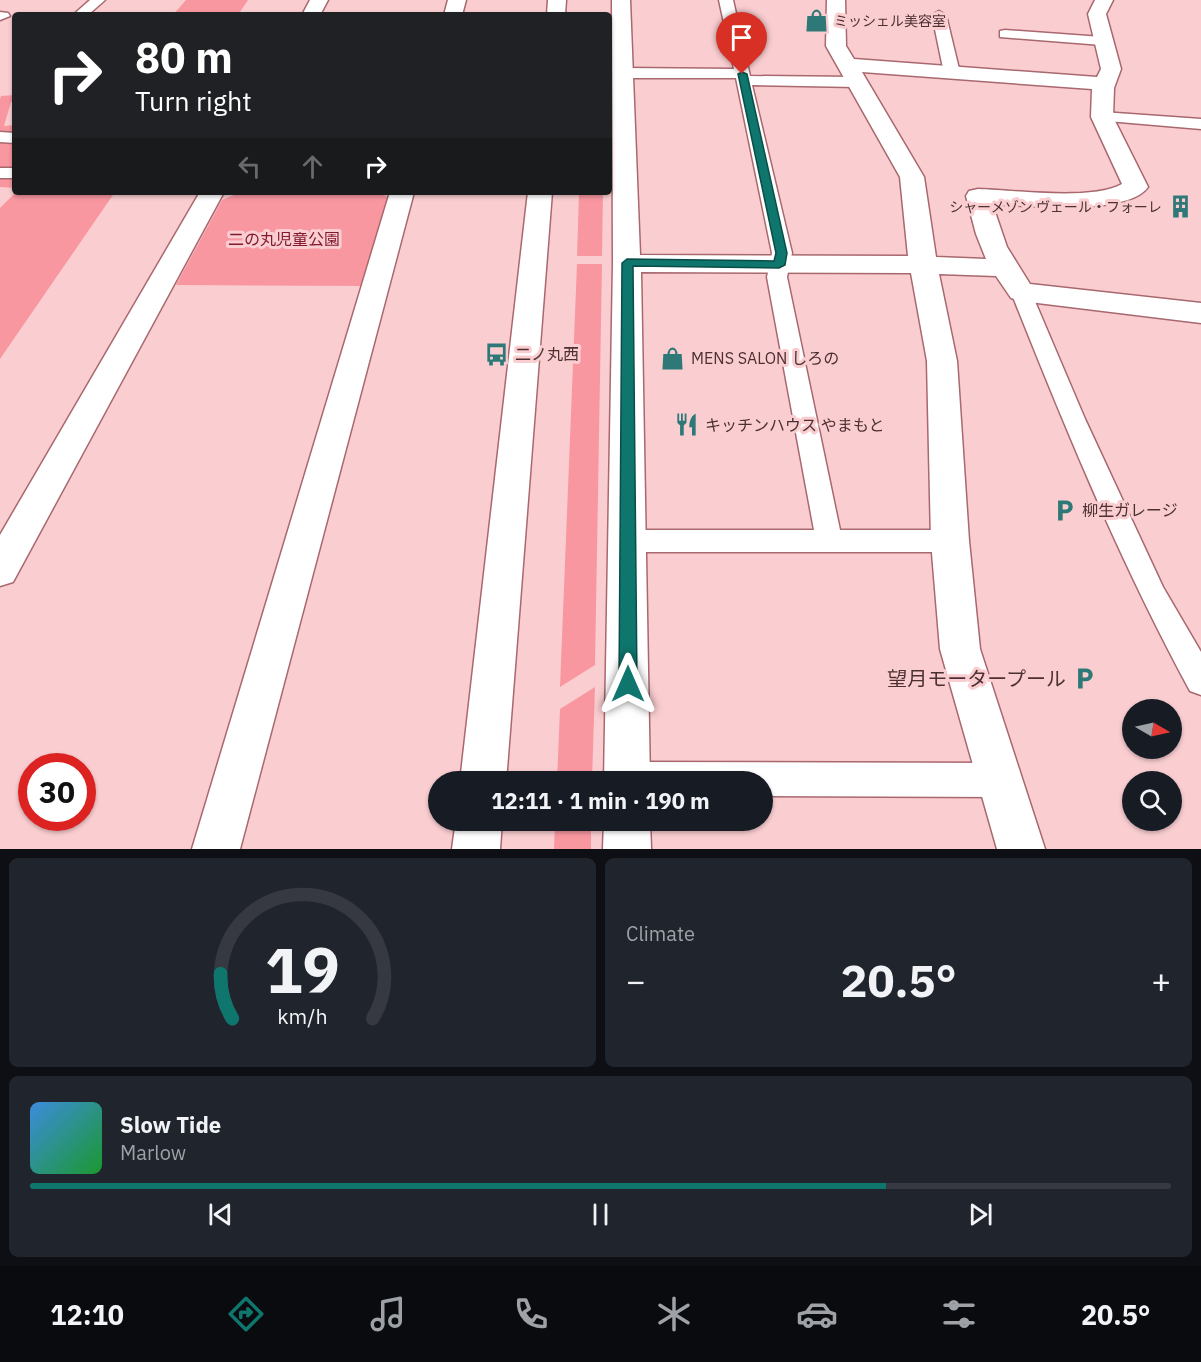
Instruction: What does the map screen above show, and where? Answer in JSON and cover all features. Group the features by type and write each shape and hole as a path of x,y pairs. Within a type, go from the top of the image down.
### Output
{"street":[{"path":"836,0 836,46 912,177 922,265 942,361 950,541 960,649 1021,849"},
{"path":"1104,0 1097,14 1102,41 1111,69 1105,84 1102,117 1136,187 1128,194 1105,199 978,196 981,212 1003,268 1021,292 1201,313"},
{"path":"626,17 623,73 629,541 627,771"},
{"path":"851,74 951,73 1105,84"},
{"path":"0,570 210,195"},
{"path":"216,849 401,195"},
{"path":"484,771 540,195"},
{"path":"627,263 922,265 1003,268"},
{"path":"476,849 478,831"},
{"path":"627,831 627,849"}],"lane":[{"path":"84,12 98,0"},
{"path":"726,0 782,253 777,278 829,540"},
{"path":"939,15 951,73"},
{"path":"1005,34 1102,41"},
{"path":"623,73 743,77 851,74"},
{"path":"1102,117 1201,124"},
{"path":"1021,292 1073,419 1153,595 1201,681"},
{"path":"629,541 950,541"},
{"path":"773,789 999,780"}],"green space":[{"path":"186,0 248,0 240,12 176,12"},
{"path":"12,95 4,126 12,125 12,188 0,187 1,96"},
{"path":"13,195 113,195 0,359 0,208"},
{"name":"二の丸児童公園","path":"234,195 384,195 392,200 365,286 176,285 222,200"},
{"path":"579,195 603,195 602,256 577,256"},
{"path":"577,264 602,264 595,665 560,687"},
{"path":"595,687 592,771 557,771 560,709"},
{"path":"555,831 591,831 591,849 554,849"}],"place":[{"name":"ミッシェル美容室","path":"816,21"},
{"name":"シャーメゾン ヴェール・フォーレ","path":"1180,207"},
{"name":"二ノ丸西","path":"497,354"},
{"name":"MENS SALON しろの","path":"673,358"},
{"name":"キッチンハウス やまもと","path":"687,425"},
{"name":"柳生ガレージ","path":"1064,510"},
{"name":"望月モータープール","path":"1084,679"}],"route":[{"path":"628,684 627,263 779,265 782,253 742,74"}]}
